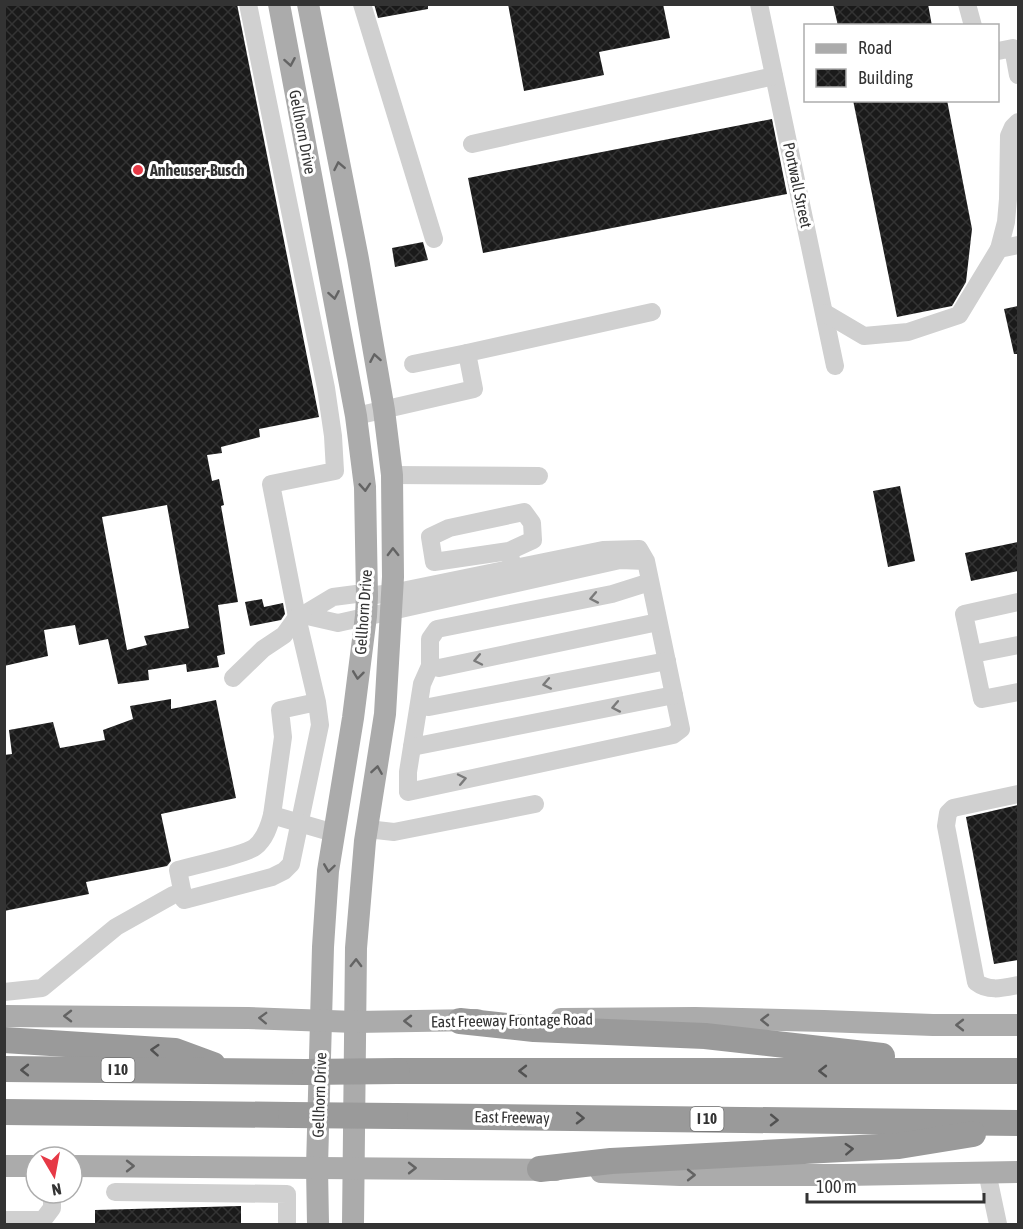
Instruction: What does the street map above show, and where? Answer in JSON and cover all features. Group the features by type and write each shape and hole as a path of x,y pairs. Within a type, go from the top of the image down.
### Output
{"highway":[{"path":"460,1021 534,1029 705,1036 1013,1071"},
{"path":"4,1040 175,1051 231,1071"},
{"name":"I 10","path":"4,1070 1013,1071"},
{"name":"East Freeway","path":"4,1112 1018,1125"},
{"path":"4,1119 133,1113"},
{"path":"540,1169 611,1161 899,1146 1018,1125"}],"main road":[{"name":"Gellhorn Drive","path":"279,4 356,416 365,487 367,606 353,718 328,871 323,947 317,1167 318,1224"},
{"name":"Gellhorn Drive","path":"308,4 356,253 384,410 392,475 392,601 386,714 367,827 356,948 353,1224"},
{"path":"297,101 325,94"},
{"path":"328,259 356,253"},
{"path":"335,826 367,827"},
{"name":"East Freeway Frontage Road","path":"4,1016 355,1022 695,1018 933,1026 1018,1025"},
{"path":"4,1166 24,1166"},
{"path":"84,1166 540,1169 680,1175 1018,1172"}],"street":[{"path":"248,4 326,388 333,436 335,471 270,484 300,616 317,702 320,725 291,864 272,878 184,900 178,870 252,849 262,839 269,827 272,815 282,737 280,710 317,702"},
{"path":"362,4 434,238"},
{"name":"Portwall Street","path":"759,4 836,366"},
{"path":"967,4 972,24"},
{"path":"999,51 1013,48 1018,75"},
{"path":"472,144 774,76"},
{"path":"825,313 864,336 908,332 959,315 999,249 1006,222 1009,136 1018,122"},
{"path":"999,249 1018,245"},
{"path":"413,364 652,312"},
{"path":"356,416 474,389 467,353"},
{"path":"392,475 539,476"},
{"path":"524,512 532,523 533,540 514,573 434,562 430,537 449,528 524,512"},
{"path":"300,616 338,623 367,606 514,573 620,560 646,561 681,729 673,735 408,792 408,772 422,684 430,666 430,639 437,629 612,594 650,582"},
{"path":"233,678 263,649 284,635 300,616 333,597 356,594 367,606"},
{"path":"1018,602 964,614 982,699 1018,692"},
{"path":"430,666 439,668 658,622"},
{"path":"973,654 1018,645"},
{"path":"420,706 429,707 667,661"},
{"path":"412,747 674,695"},
{"path":"1018,794 953,808 948,813 946,826 975,982 983,988 992,989 1018,985"},
{"path":"367,827 394,832 535,804"},
{"path":"272,815 301,823 335,826"},
{"path":"4,992 42,988 116,927 173,895 183,893"},
{"path":"987,1172 998,1224"},
{"path":"115,1192 287,1194 287,1224"},
{"path":"4,1220 43,1220 52,1205"}],"building":[{"name":"Anheuser-Busch","path":"4,4 237,4 319,417 259,429 260,437 221,447 222,453 207,455 212,481 219,479 224,505 221,506 238,602 218,605 225,654 217,656 219,667 187,672 186,664 148,670 149,680 118,684 108,639 79,645 75,625 44,630 48,656 4,666","holes":["167,505 189,628 144,636 147,645 127,650 102,517"]},
{"path":"374,4 428,4 428,9 378,18"},
{"path":"508,4 663,4 670,38 599,52 604,75 524,91"},
{"path":"833,4 928,4 932,24 838,24"},
{"path":"853,102 947,102 972,229 966,282 952,306 897,317"},
{"path":"772,119 787,194 483,253 468,178"},
{"path":"423,242 428,260 395,267 392,248"},
{"path":"1018,306 1018,354 1014,354 1004,309"},
{"path":"900,486 915,561 888,567 873,491"},
{"path":"1018,542 1018,571 971,581 965,553"},
{"path":"262,599 264,607 283,603 285,614 281,620 250,626 245,602"},
{"path":"171,699 171,709 216,700 236,798 161,814 171,861 167,866 86,882 89,894 4,911 4,755 12,754 9,730 53,722 60,748 105,740 103,730 133,719 130,706"},
{"path":"1018,805 1018,960 994,964 966,817"},
{"path":"241,1206 241,1224 95,1224 95,1210"}],"place":[{"name":"Anheuser-Busch","path":"138,170"}]}
